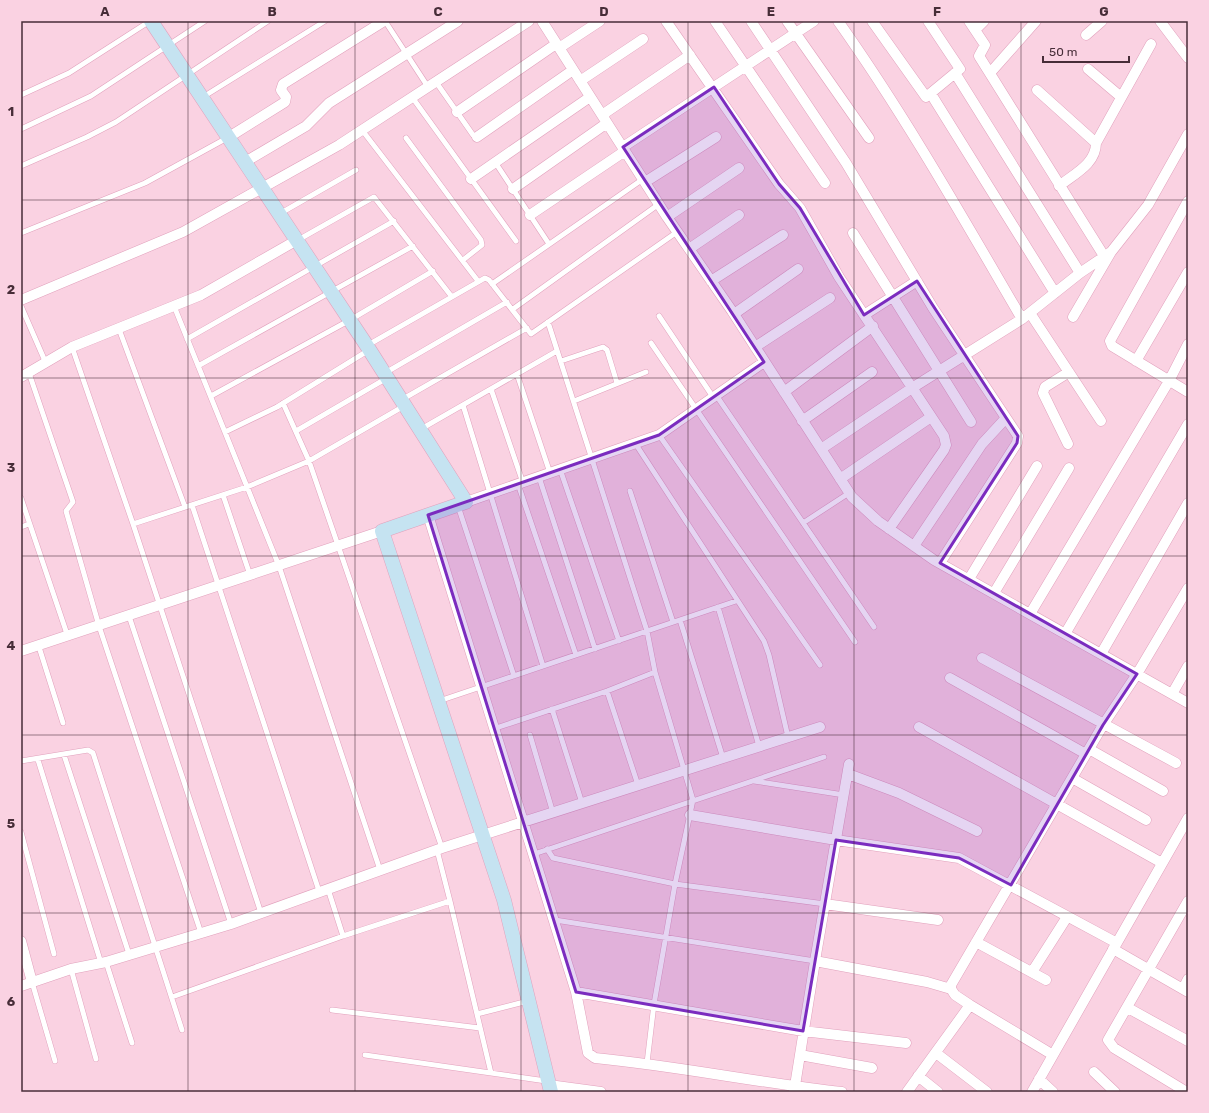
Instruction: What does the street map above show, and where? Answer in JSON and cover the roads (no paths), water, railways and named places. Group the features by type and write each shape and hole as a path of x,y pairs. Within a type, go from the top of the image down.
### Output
{"street":[{"path":"150,21 369,348 420,430 462,504"},
{"path":"229,137 286,102 286,97 281,88 283,84 384,21"},
{"path":"245,162 306,126 328,103 458,21"},
{"path":"21,300 183,232 339,145 530,21"},
{"path":"542,21 677,232 734,314 849,493 878,521 940,563 1188,703"},
{"path":"457,112 558,46 600,21"},
{"path":"666,21 714,87 779,184 800,208 839,277 873,326 944,436 946,445 889,529"},
{"path":"715,21 825,183"},
{"path":"751,21 846,163 917,281 1018,436 1017,442 940,563"},
{"path":"787,21 869,138"},
{"path":"530,215 714,87 814,21"},
{"path":"838,21 881,82 1026,316 1069,372 1101,421"},
{"path":"872,21 925,96 931,94 960,68 928,21"},
{"path":"969,21 985,45 985,48 979,55 1059,186 1107,254"},
{"path":"975,30 984,21"},
{"path":"990,73 1036,21"},
{"path":"1086,35 1102,21"},
{"path":"1160,21 1188,58"},
{"path":"580,81 643,39"},
{"path":"1059,186 1087,164 1095,153 1096,142 1151,44"},
{"path":"513,189 690,55"},
{"path":"1088,69 1121,97"},
{"path":"477,137 573,70"},
{"path":"955,73 1080,273"},
{"path":"1037,90 1096,142"},
{"path":"931,94 1054,293"},
{"path":"471,179 590,97"},
{"path":"1073,317 1107,254 1148,205 1188,134"},
{"path":"644,181 716,137"},
{"path":"667,216 739,168"},
{"path":"1188,201 1110,338 1112,346 1188,392"},
{"path":"689,249 739,215"},
{"path":"853,234 971,422"},
{"path":"712,281 783,235"},
{"path":"25,375 45,361 72,347 201,295 297,240"},
{"path":"821,449 912,388 1026,316 1080,273 1107,254"},
{"path":"734,314 798,270"},
{"path":"1136,361 1188,272"},
{"path":"864,314 917,281"},
{"path":"755,347 830,298"},
{"path":"784,392 873,326"},
{"path":"1030,614 1169,381 1188,344"},
{"path":"21,651 39,647 250,576 659,435 764,362"},
{"path":"802,420 872,372"},
{"path":"1068,444 1043,393 1044,387 1069,372"},
{"path":"840,479 931,417"},
{"path":"914,546 982,444 1006,418"},
{"path":"1065,634 1188,424"},
{"path":"969,579 1038,466"},
{"path":"994,593 1069,468"},
{"path":"1101,654 1188,503"},
{"path":"428,515 555,920 576,992 586,1048 591,1056 647,1063 795,1089 842,1092"},
{"path":"382,530 504,900 550,1086 601,1092"},
{"path":"951,989 953,980 1011,885 1087,752 1137,674 1188,588"},
{"path":"982,658 1103,725 1176,763"},
{"path":"1172,694 1188,666"},
{"path":"950,678 1163,791"},
{"path":"21,986 71,969 103,963 231,924 439,849 820,727"},
{"path":"919,728 1162,863"},
{"path":"795,1089 814,961 848,769 899,792 977,831"},
{"path":"1072,778 1146,820"},
{"path":"690,814 836,840 959,858 1011,885 1067,917 1115,946 1149,970 1185,990 1188,979"},
{"path":"1032,1092 1188,818"},
{"path":"1186,1090 1110,1044 1108,1040 1128,1008 1188,901"},
{"path":"825,904 938,920"},
{"path":"1032,972 1067,917"},
{"path":"21,942 32,982"},
{"path":"976,942 1046,980"},
{"path":"814,961 927,982 951,989 955,995 970,1005 1053,1055"},
{"path":"576,992 654,1004 803,1031 906,1043"},
{"path":"907,1092 970,1005"},
{"path":"1128,1008 1188,1041"},
{"path":"936,1053 987,1092"},
{"path":"800,1055 872,1068"},
{"path":"1094,1072 1115,1092"},
{"path":"918,1076 938,1092"},
{"path":"1039,1079 1052,1092"}],"lane":[{"path":"21,95 69,73 150,21"},
{"path":"21,129 91,96 205,21"},
{"path":"21,166 87,137 116,122 185,74 268,21"},
{"path":"202,97 325,21"},
{"path":"384,21 406,53 457,112 473,135 477,137"},
{"path":"412,97 516,241"},
{"path":"362,130 478,281"},
{"path":"21,233 145,183 229,137"},
{"path":"406,138 482,242 480,248 463,260"},
{"path":"495,162 549,244"},
{"path":"280,214 356,170"},
{"path":"492,284 644,181"},
{"path":"297,240 372,197 377,199 452,297"},
{"path":"513,310 659,204"},
{"path":"187,339 394,221"},
{"path":"225,432 284,403 369,348 478,281 485,278 492,284 531,334 677,232"},
{"path":"198,366 413,246"},
{"path":"211,396 350,320 433,271"},
{"path":"296,431 507,302"},
{"path":"21,306 45,361"},
{"path":"174,306 279,566 380,870"},
{"path":"659,316 874,627"},
{"path":"548,322 647,631 655,672 693,800 675,884 654,1004 647,1063"},
{"path":"119,328 185,507"},
{"path":"133,524 248,487 310,461 403,402 527,328"},
{"path":"651,343 855,642"},
{"path":"72,347 133,524 261,913"},
{"path":"561,361 603,347 607,350 617,383"},
{"path":"420,430 557,351"},
{"path":"574,401 646,372"},
{"path":"517,374 550,473"},
{"path":"25,375 73,502 66,511 99,626 201,933"},
{"path":"491,389 576,655"},
{"path":"284,403 310,461 439,849 491,1073"},
{"path":"463,405 543,666"},
{"path":"659,435 820,665"},
{"path":"635,443 767,647 788,737"},
{"path":"560,469 619,640"},
{"path":"538,477 595,648"},
{"path":"630,491 673,622"},
{"path":"803,523 849,493"},
{"path":"223,495 250,576"},
{"path":"21,498 68,637"},
{"path":"462,504 514,676"},
{"path":"192,505 324,890 342,936"},
{"path":"21,527 29,524"},
{"path":"438,701 736,601"},
{"path":"718,607 759,746"},
{"path":"129,616 231,924"},
{"path":"680,620 723,758"},
{"path":"39,647 63,723"},
{"path":"496,728 607,691 655,672"},
{"path":"607,691 638,785"},
{"path":"552,709 582,803"},
{"path":"530,735 553,813"},
{"path":"21,761 64,756 88,750 93,753 182,1030"},
{"path":"64,756 129,954"},
{"path":"534,854 753,780 824,758"},
{"path":"38,760 103,963 132,1043"},
{"path":"753,780 844,795"},
{"path":"21,832 54,954"},
{"path":"547,849 553,858 675,884 825,904"},
{"path":"172,997 342,936 450,901"},
{"path":"555,920 814,961"},
{"path":"71,969 96,1059"},
{"path":"32,982 55,1061"},
{"path":"477,1014 529,1000"},
{"path":"332,1010 480,1028"},
{"path":"365,1055 491,1073 550,1086"}]}
